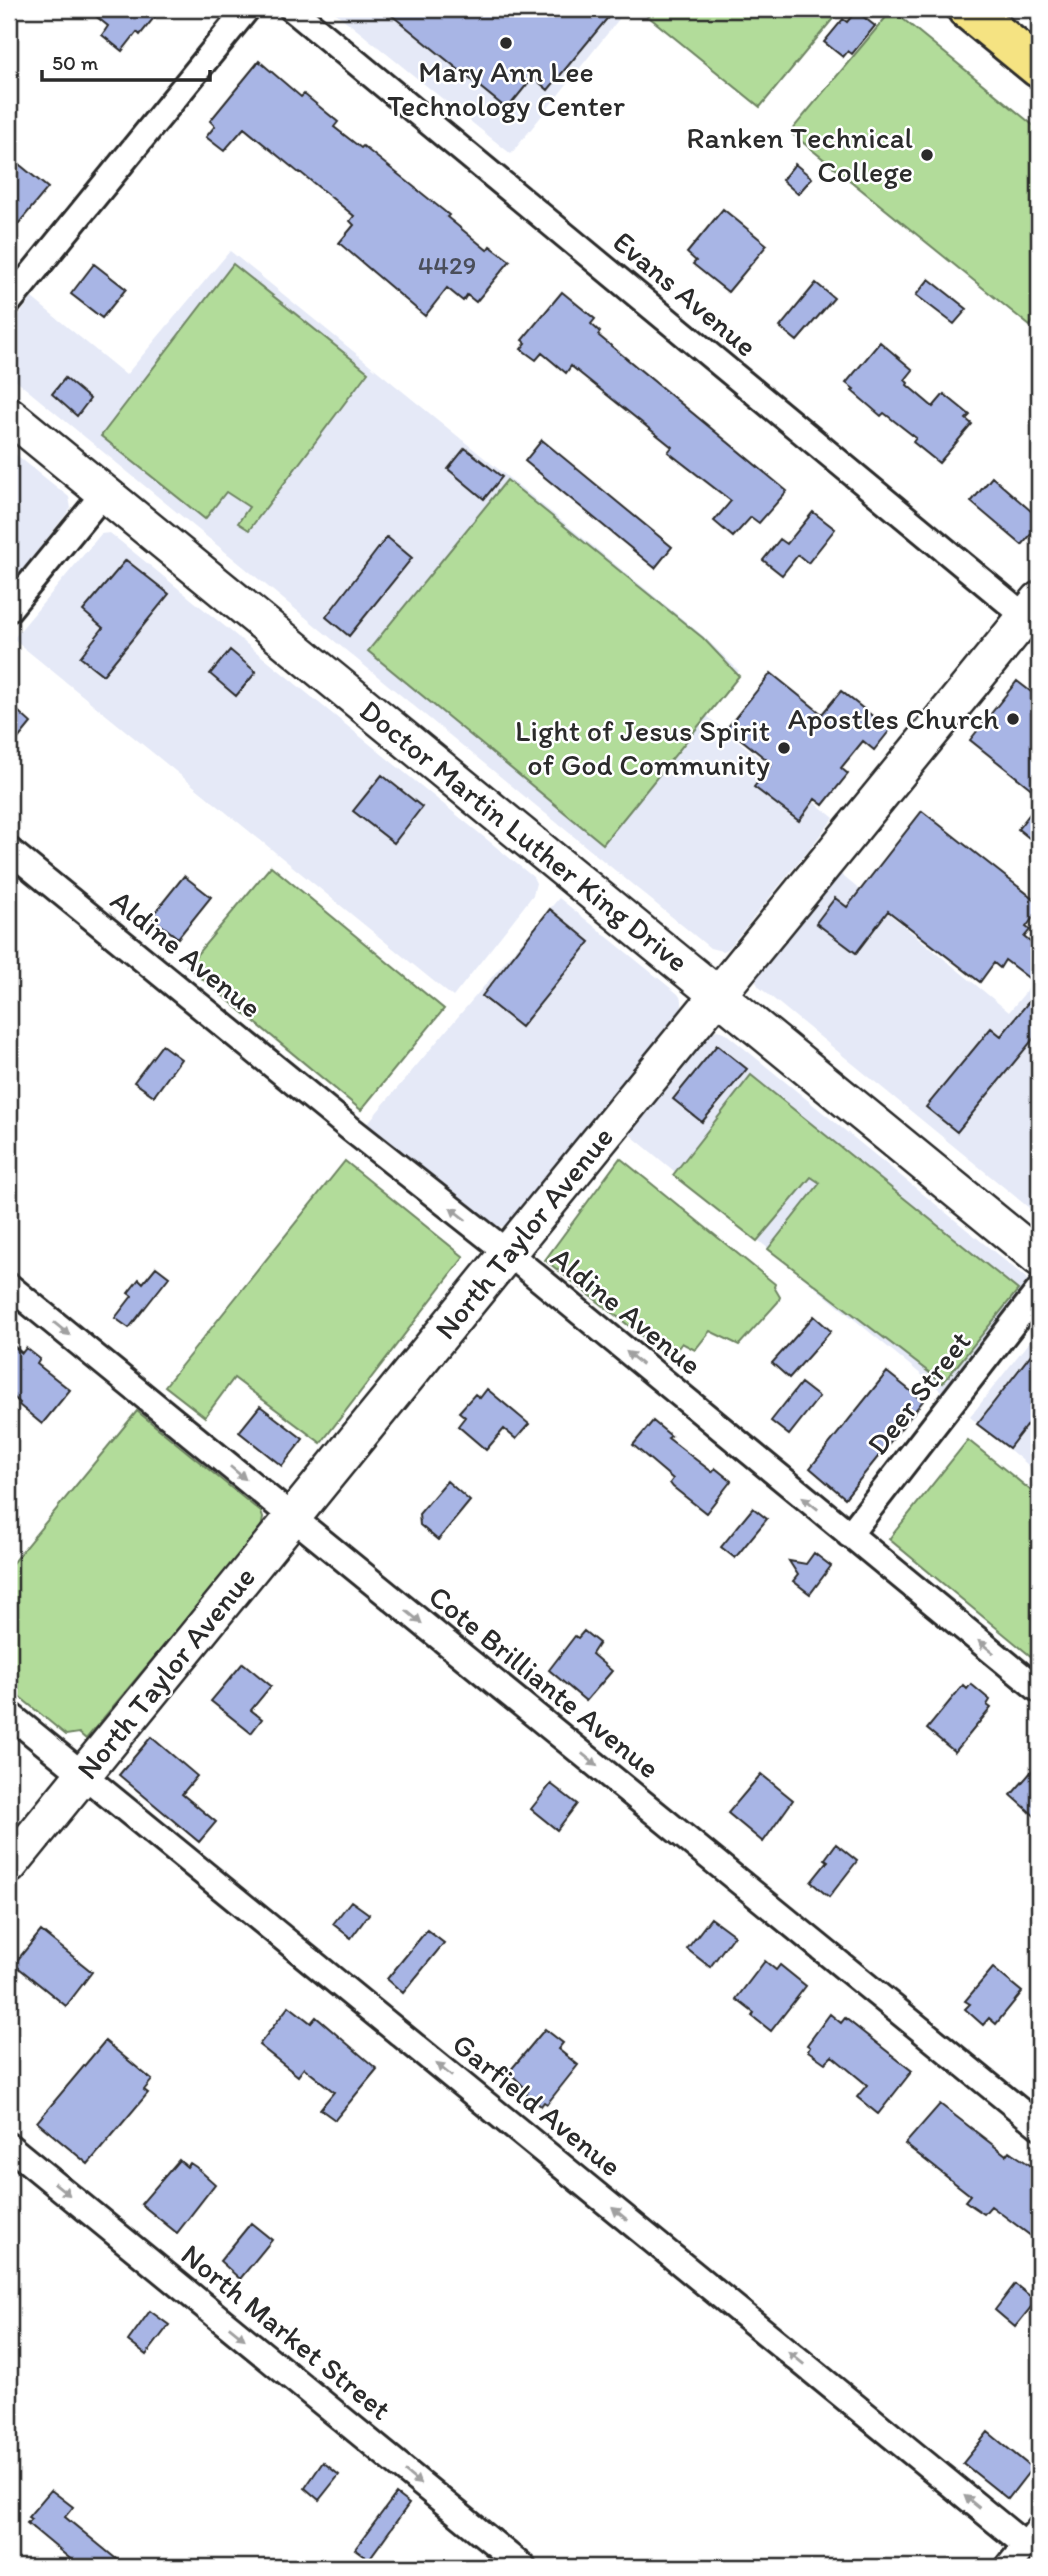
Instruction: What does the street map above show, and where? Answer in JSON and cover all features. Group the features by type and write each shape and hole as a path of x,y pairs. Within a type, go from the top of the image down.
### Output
{"main road":[{"path":"967,9 1039,68"}],"street":[{"path":"9,302 247,9"},
{"name":"Evans Avenue","path":"292,9 1035,615"},
{"name":"Doctor Martin Luther King Drive","path":"9,415 1039,1258"},
{"path":"9,610 104,493"},
{"name":"North Taylor Avenue","path":"9,1866 718,995 1035,615"},
{"name":"Aldine Avenue","path":"9,850 342,1122 508,1253 1039,1690"},
{"name":"Cote Brilliante Avenue","path":"9,1286 1039,2126"},
{"name":"Deer Street","path":"849,1535 1039,1290"},
{"name":"Garfield Avenue","path":"9,1714 1032,2536"},
{"name":"North Market Street","path":"9,2146 523,2567"},
{"path":"1008,2567 1032,2536"}],"shaded area":[{"path":"331,9 627,9 511,154"},
{"path":"230,251 702,635 739,671 707,716 834,818 728,949 722,951 710,948 9,375 9,328 32,298 126,375"},
{"path":"9,449 69,497 71,508 9,587"},
{"path":"110,533 533,877 536,883 533,895 453,997 13,639 101,534"},
{"path":"839,873 1009,1012 1039,976 1039,1216 756,982 759,970"},
{"path":"559,898 678,994 682,1006 680,1012 508,1226 494,1227 366,1125"},
{"path":"717,1030 724,1032 1025,1277 1029,1288 946,1395 628,1133 711,1033"},
{"path":"1039,1329 1039,1474 970,1417"}],"green space":[{"name":"Ranken Technical College","path":"639,9 841,9 760,107"},
{"name":"Ranken Technical College","path":"892,10 1039,130 1039,313 1030,326 790,132"},
{"path":"233,264 368,372 249,530 238,523 249,507 226,492 205,519 101,436"},
{"path":"507,480 703,638 739,676 603,844 368,651"},
{"path":"271,866 444,1009 361,1110 187,966"},
{"path":"751,1075 1018,1290 943,1383 768,1249 820,1183 811,1177 757,1241 673,1175"},
{"path":"620,1158 775,1284 780,1297 778,1302 739,1345 710,1331 695,1350 682,1343 670,1358 545,1260"},
{"path":"345,1161 464,1257 321,1443 234,1378 205,1417 165,1386"},
{"path":"137,1411 261,1512 263,1518 261,1529 86,1739 79,1733 66,1735 9,1688 9,1567"},
{"path":"968,1440 1039,1497 1039,1663 889,1539"}],"building":[{"path":"87,9 161,9 140,35 137,32 122,51 102,35 108,26"},
{"name":"Mary Ann Lee Technology Center","path":"384,9 615,9 548,90 533,77 507,109"},
{"path":"856,11 875,26 852,54 848,51 843,57 824,42 843,19 847,22"},
{"path":"259,61 301,97 304,94 338,122 334,127 361,148 363,146 449,215 447,217 487,250 490,246 510,261 476,302 467,295 463,301 447,288 425,316 339,243 354,225 350,221 354,216 244,128 224,151 206,137 215,126 210,121"},
{"path":"9,156 48,188 9,235"},
{"path":"795,164 812,178 798,194 782,180"},
{"path":"723,209 767,245 728,292 693,264 696,261 687,253"},
{"path":"94,264 126,289 102,318 71,294"},
{"path":"929,279 967,309 954,324 916,295"},
{"path":"816,283 834,298 797,341 780,327"},
{"path":"562,292 595,319 591,324 600,332 598,335 787,491 759,523 751,517 733,537 714,521 731,501 668,452 672,447 571,366 566,373 542,353 536,360 521,349 526,343 522,340"},
{"path":"880,342 913,370 905,380 907,385 933,407 944,394 970,415 966,419 972,424 939,463 913,442 916,438 884,413 881,416 846,383"},
{"path":"65,378 90,399 77,416 52,394"},
{"path":"542,440 672,547 655,568 525,461"},
{"path":"465,448 502,477 484,499 448,469"},
{"path":"992,477 1039,518 1039,525 1022,545 971,502"},
{"path":"813,512 835,529 808,563 798,555 782,575 763,560 780,539 787,544"},
{"path":"387,537 412,558 349,636 326,617"},
{"path":"126,560 169,594 103,675 80,657 103,628 83,611"},
{"path":"230,650 256,672 236,696 210,674"},
{"path":"771,673 822,714 841,691 890,730 874,750 863,741 841,768 848,774 823,805 815,799 799,821 754,787 772,764 727,728"},
{"name":"Apostles Church","path":"1017,681 1039,698 1039,795 970,740"},
{"path":"9,703 31,723 9,750"},
{"path":"382,775 422,807 394,843 353,811"},
{"path":"1039,802 1039,846 1018,829"},
{"path":"922,811 1039,903 1039,910 1026,927 1030,930 1024,937 1039,949 1039,986 1005,960 1000,968 994,963 980,982 888,911 856,953 816,923 835,898 847,907"},
{"path":"184,876 211,897 178,938 151,917"},
{"path":"550,909 590,942 521,1027 482,996"},
{"path":"1039,989 1039,1032 957,1132 926,1107 991,1028 1001,1036"},
{"path":"162,1045 181,1059 154,1096 134,1082"},
{"path":"717,1045 747,1069 702,1122 673,1099"},
{"path":"156,1267 169,1277 129,1328 115,1318 132,1296 128,1293 139,1279 143,1283"},
{"path":"814,1316 831,1331 789,1378 772,1363"},
{"path":"9,1342 22,1353 26,1348 40,1359 37,1364 70,1390 42,1424 9,1393"},
{"path":"1039,1344 1039,1409 1009,1448 977,1424"},
{"path":"887,1372 923,1401 845,1498 810,1468"},
{"path":"801,1383 819,1397 789,1435 771,1421"},
{"path":"487,1389 529,1424 516,1439 504,1429 486,1450 458,1426 465,1417 459,1412 475,1394 480,1398"},
{"path":"260,1406 303,1439 282,1466 239,1432"},
{"path":"653,1421 671,1436 668,1438 712,1472 715,1468 731,1481 706,1513 673,1487 670,1483 673,1479 633,1445"},
{"path":"447,1481 470,1501 438,1540 420,1525 419,1514"},
{"path":"753,1508 767,1519 735,1558 721,1547"},
{"path":"814,1553 831,1566 810,1594 793,1581 798,1575 789,1561 806,1564"},
{"path":"584,1631 599,1643 592,1654 612,1671 586,1701 549,1670 575,1636 578,1638"},
{"path":"243,1663 271,1686 251,1710 262,1719 251,1733 211,1701"},
{"path":"971,1684 990,1700 987,1705 991,1708 955,1752 927,1729 963,1685 967,1689"},
{"path":"151,1737 197,1776 182,1794 216,1822 199,1842 119,1775"},
{"path":"1039,1763 1039,1820 1011,1795"},
{"path":"761,1774 793,1800 763,1842 728,1813"},
{"path":"551,1784 577,1804 557,1830 531,1809"},
{"path":"836,1844 857,1861 829,1897 811,1882 828,1861 825,1859"},
{"path":"351,1901 369,1914 351,1938 333,1924"},
{"path":"711,1918 734,1935 710,1967 687,1949"},
{"path":"427,1930 444,1943 403,1993 387,1979"},
{"path":"41,1931 92,1972 66,2006 14,1964"},
{"path":"765,1961 776,1970 780,1965 806,1986 771,2031 736,1999"},
{"path":"993,1968 1022,1992 996,2024 989,2018 983,2025 965,2009 970,2004 965,2001"},
{"path":"289,2006 311,2023 316,2017 377,2069 335,2120 320,2109 334,2092 304,2068 298,2076 259,2045"},
{"path":"830,2014 841,2023 845,2018 912,2071 878,2114 857,2097 867,2085 832,2056 825,2063 808,2051 810,2047 807,2045"},
{"path":"545,2029 563,2043 558,2049 578,2065 547,2104 544,2102 541,2106 526,2094 528,2091 509,2072"},
{"path":"105,2041 152,2080 144,2090 148,2093 88,2164 37,2122"},
{"path":"940,2104 1006,2155 1009,2151 1039,2171 1039,2226 1031,2236 991,2206 984,2214 965,2201 970,2195 905,2144"},
{"path":"179,2160 187,2167 190,2163 196,2167 215,2184 177,2233 141,2204"},
{"path":"251,2223 272,2240 240,2279 220,2261"},
{"path":"1015,2284 1036,2301 1015,2327 995,2310"},
{"path":"150,2311 169,2325 146,2355 128,2341"},
{"path":"988,2432 1032,2468 1008,2499 963,2463"},
{"path":"323,2462 339,2475 319,2500 305,2488"},
{"path":"51,2490 73,2507 65,2517 126,2567 80,2567 27,2523 31,2519 28,2517"},
{"path":"396,2494 409,2504 369,2559 355,2549"}],"place":[{"name":"Mary Ann Lee Technology Center","path":"506,43"},
{"name":"Ranken Technical College","path":"927,155"},
{"name":"Apostles Church","path":"1013,719"},
{"name":"Light of Jesus Spirit of God Community","path":"784,748"}]}
